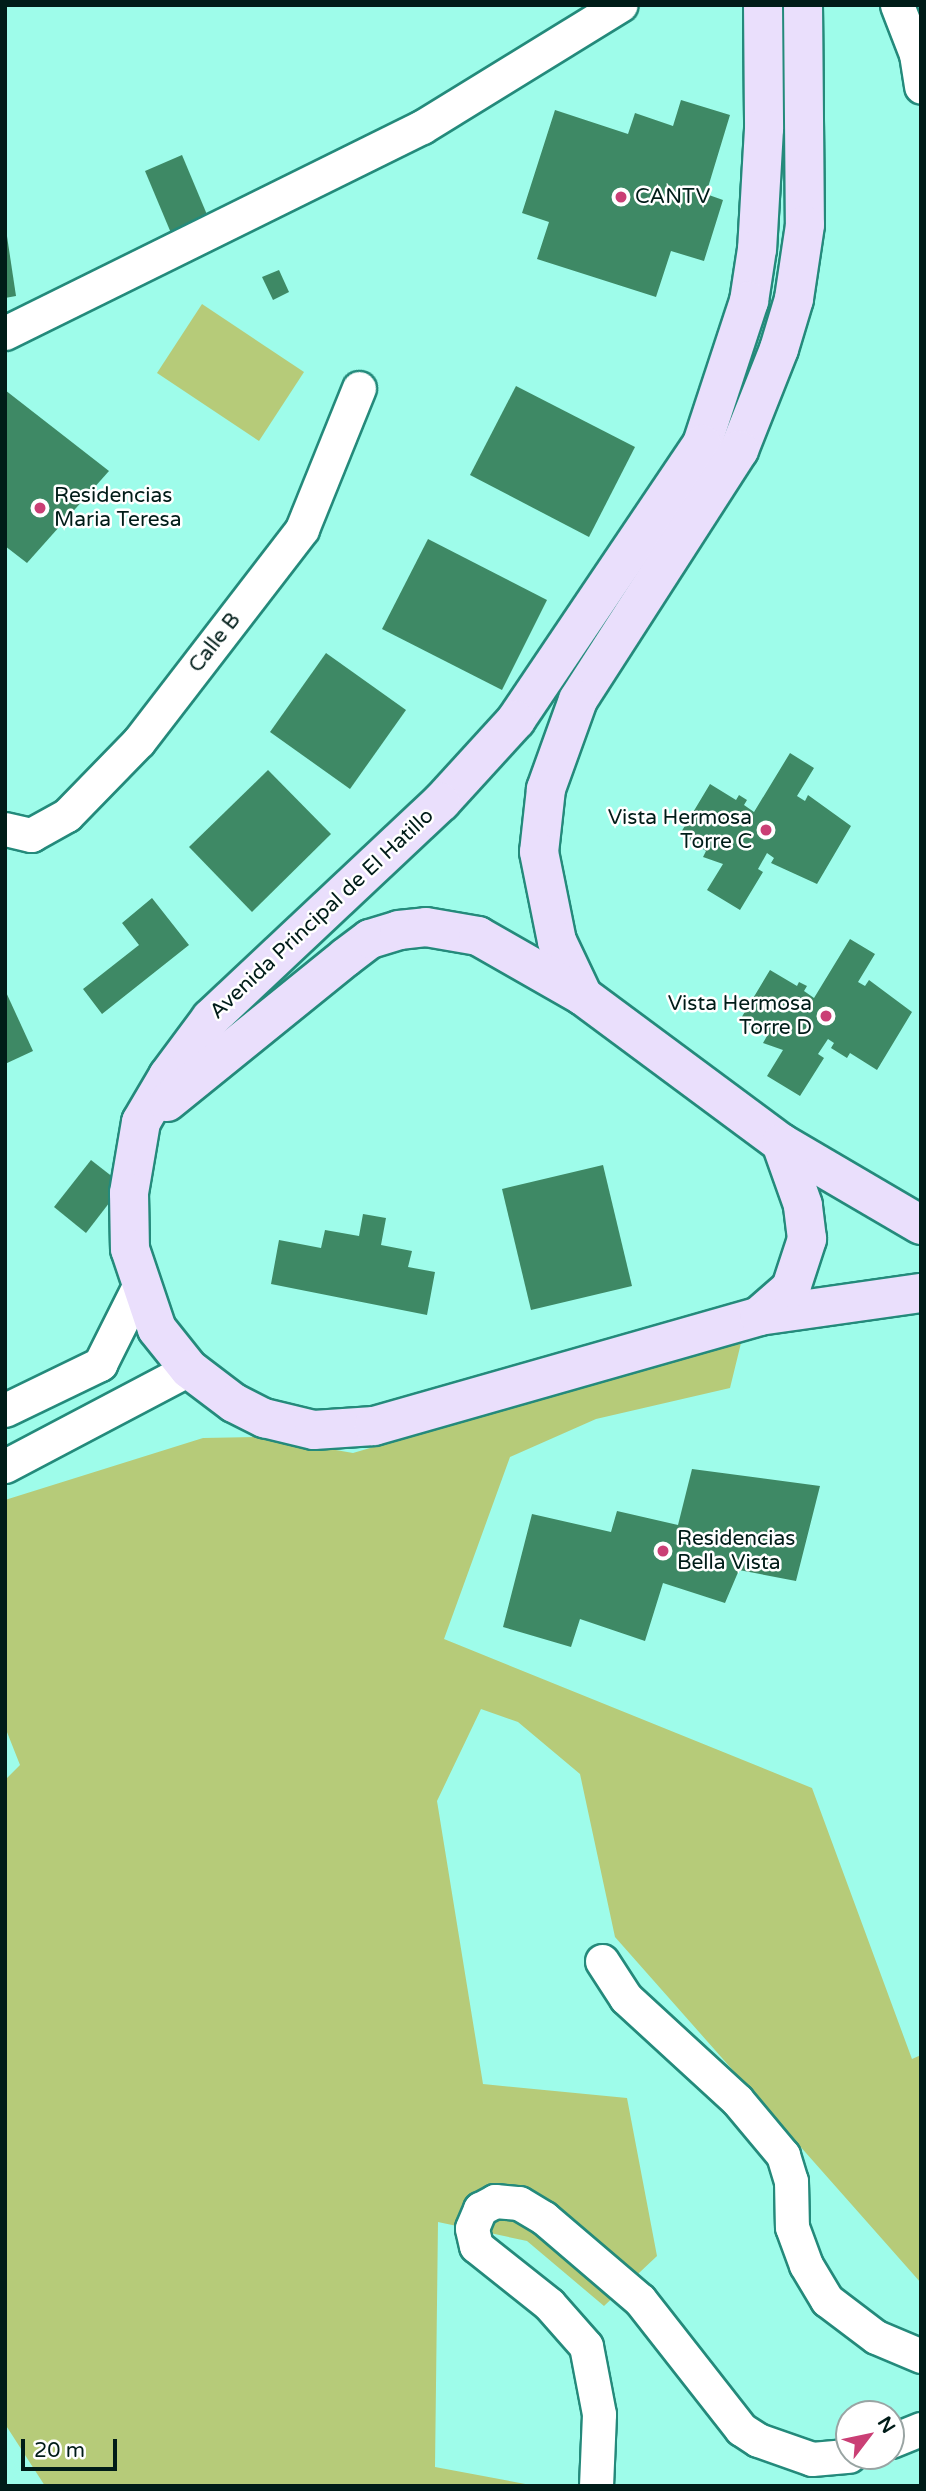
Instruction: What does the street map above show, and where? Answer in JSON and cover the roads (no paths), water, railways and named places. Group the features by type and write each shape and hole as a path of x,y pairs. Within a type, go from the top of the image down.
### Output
{"main road":[{"name":"Avenida Principal de El Hatillo","path":"762,5 764,130 757,249 749,301 702,444 516,720 441,802 211,1018 141,1122 130,1193 130,1249 139,1286 157,1328 189,1369 233,1403 264,1418 314,1430 374,1426 759,1316 921,1293"},
{"path":"583,996 557,941 539,852 546,789 559,744 578,700 643,594 739,450 779,349 794,299 805,225 803,5"},
{"path":"141,1122 370,939 399,930 426,927 478,936 583,996 781,1143 921,1225"},
{"path":"759,1316 791,1289 807,1239 803,1205 781,1143"}],"street":[{"path":"5,334 422,127 620,5"},
{"path":"897,5 918,46 921,88"},
{"name":"Calle B","path":"5,829 31,835 67,815 139,741 302,529 359,388"},
{"path":"5,1410 100,1364 139,1286"},
{"path":"100,1364 131,1398"},
{"path":"5,1466 189,1369"},
{"path":"602,1961 626,1998 737,2100 783,2155 791,2182 792,2227 806,2265 827,2300 876,2337 921,2356"},
{"path":"596,2486 599,2414 586,2346 549,2304 476,2246 472,2228 480,2210 495,2201 519,2203 544,2218 640,2300 741,2429 758,2440 811,2459 835,2457"}],"place":[{"name":"CANTV","path":"621,197"},
{"name":"Residencias Maria Teresa","path":"40,508"},
{"name":"Vista Hermosa Torre C","path":"766,830"},
{"name":"Vista Hermosa Torre D","path":"826,1016"},
{"name":"Residencias Bella Vista","path":"663,1551"}]}
